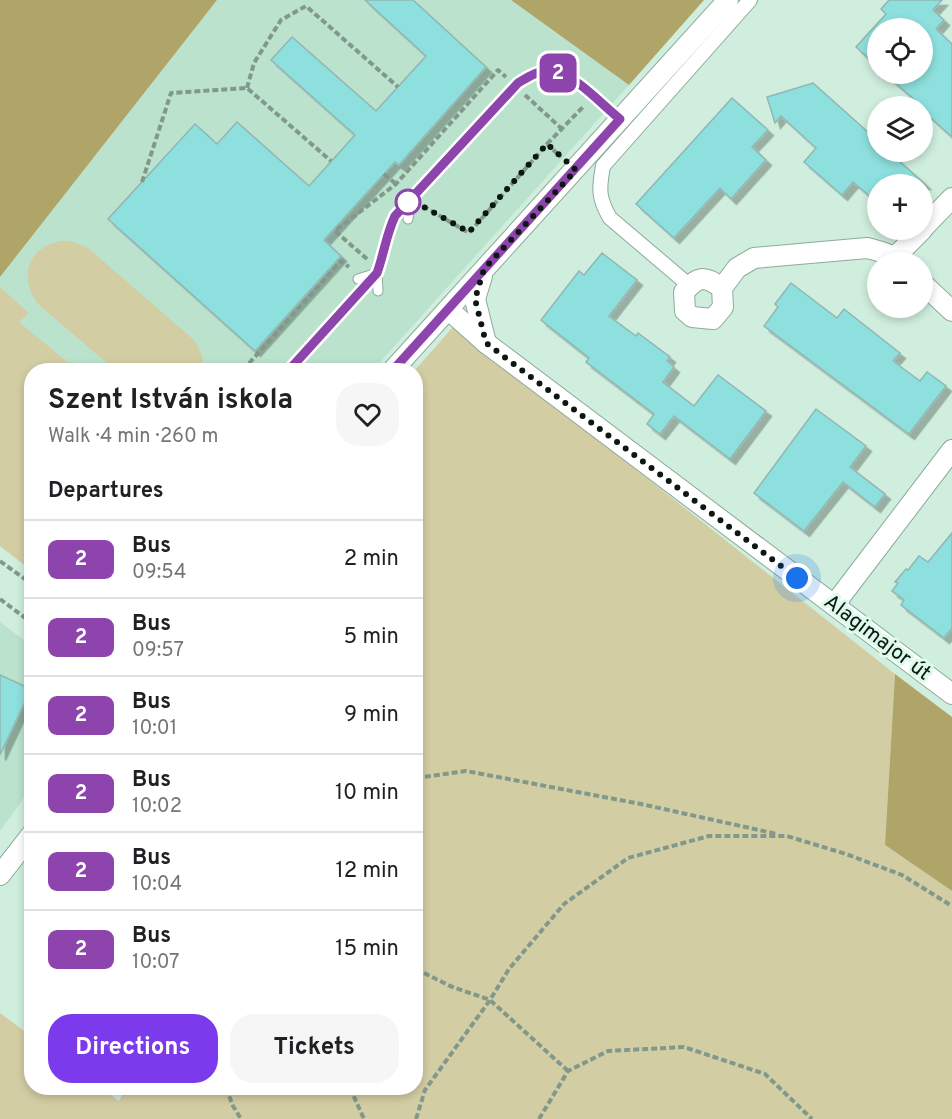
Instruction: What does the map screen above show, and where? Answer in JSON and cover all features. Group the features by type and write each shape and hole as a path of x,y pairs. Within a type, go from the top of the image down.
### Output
{"street":[{"path":"400,363 729,0"},
{"path":"690,286 610,218 602,204 599,192 603,166 750,0"},
{"path":"933,218 952,198"},
{"path":"904,252 913,240"},
{"path":"722,288 708,279 696,280 684,292 685,311 692,317 713,319 723,307 722,288 737,268 754,258 867,248 877,252"},
{"path":"484,269 475,299 486,343"},
{"path":"933,294 952,311"},
{"name":"Alagimajor út","path":"449,310 486,343 952,694"},
{"path":"834,605 952,450"},
{"path":"0,875 24,844"}],"lane":[{"path":"295,363 377,273 388,231 395,216 518,83 538,72 552,71 572,78 620,119"},
{"path":"408,219 411,199"},
{"path":"358,279 377,273"},
{"path":"377,273 378,291"}],"path":[{"path":"247,88 254,63 280,20 306,6 398,87"},
{"path":"142,182 171,93 247,88 331,161"},
{"path":"384,174 411,199 469,232 547,144 593,97"},
{"path":"547,144 576,170"},
{"path":"0,561 24,578"},
{"path":"0,599 24,617"},
{"path":"423,777 466,771 641,804 787,836 846,854 902,875 952,906"},
{"path":"416,1119 425,1090 490,1000 509,969 564,904 628,858 709,836 787,836"},
{"path":"423,972 450,986 490,1000 568,1071"},
{"path":"539,1119 568,1071 608,1051 684,1047 765,1074 812,1119"},
{"path":"229,1095 241,1119"},
{"path":"353,1095 364,1119"}],"shaded area":[{"path":"0,0 217,0 0,277"},
{"path":"217,0 511,0 629,85 379,363 24,363 24,565 0,546 0,277"},
{"path":"511,0 704,0 629,85"},
{"path":"71,241 88,248 194,340 203,363 107,363 38,304 32,294 28,274 30,265 34,256 50,244"},
{"path":"0,287 29,313 19,322 69,363 24,363 24,565 0,546"},
{"path":"454,326 895,674 885,845 952,891 952,1119 0,1119 0,1013 24,1031 24,1095 111,1095 119,1101 122,1095 423,1095 421,363"},
{"path":"0,622 24,640 24,798 0,831"},
{"path":"895,674 952,717 952,891 885,845"}],"building":[{"path":"365,0 413,0 486,67 399,165 395,162 324,240 341,256 255,351 108,219 195,124 217,144 237,122 309,186 355,135 271,60 292,37 376,111 426,56"},
{"path":"889,0 942,0 933,10 944,20 936,29 952,44 952,137 933,120 933,96 910,96 897,84 933,84 933,18 882,18 886,14 881,9"},
{"path":"867,35 867,57 856,47"},
{"path":"813,83 867,131 867,162 900,162 914,174 867,174 867,194 853,182 842,195 804,162 816,148 781,116 775,123 767,97"},
{"path":"732,98 768,130 752,147 766,160 731,199 720,188 674,238 636,204"},
{"path":"602,253 637,280 609,316 636,336 638,333 670,357 667,361 674,367 663,382 694,406 718,375 766,411 730,459 674,416 660,434 647,424 654,414 586,362 589,358 541,320 579,271 584,275"},
{"path":"791,283 837,318 844,309 900,353 893,361 920,381 927,372 946,386 909,434 764,326 778,307 775,304"},
{"path":"816,409 866,446 850,467 885,494 875,507 843,482 804,531 754,493"},
{"path":"952,533 952,628 944,638 901,605 904,600 892,591 898,583 895,582 919,556 928,562"},
{"path":"0,675 24,686 24,704 0,755"}],"bus line":[{"name":"2","path":"296,363 377,273 388,231 395,216 518,83 538,72 552,71 572,78 620,119 400,363"}],"route":[{"path":"408,202 412,198 469,232 547,144 576,170 484,269 475,299 486,343 797,578"}]}
